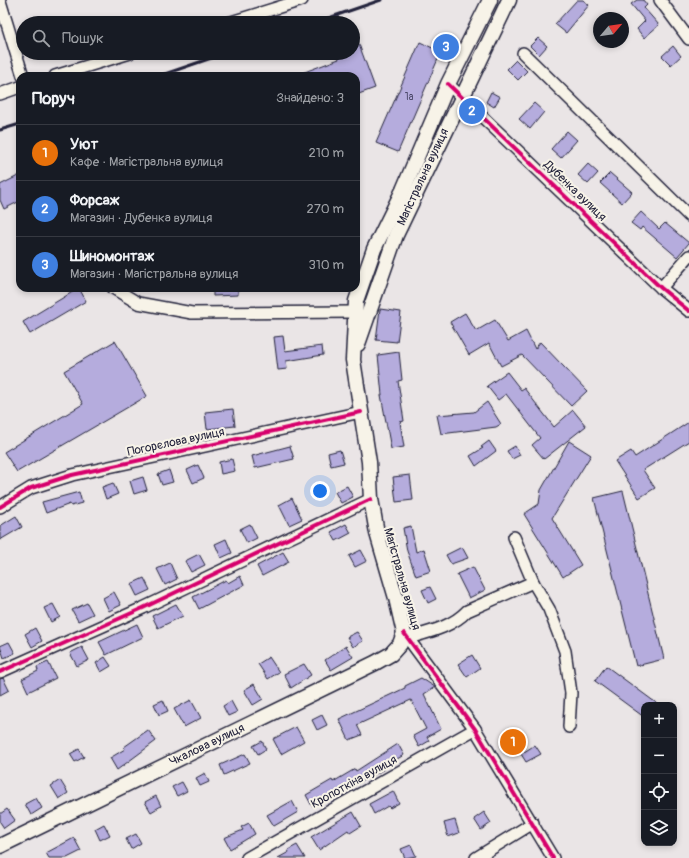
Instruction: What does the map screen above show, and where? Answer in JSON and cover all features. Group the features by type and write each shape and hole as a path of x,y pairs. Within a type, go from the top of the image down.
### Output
{"main road":[{"name":"Магістральна вулиця","path":"360,289 374,249 403,190 448,84 490,0"},
{"name":"Магістральна вулиця","path":"353,360 396,235 509,0"},
{"name":"Магістральна вулиця","path":"359,292 356,301 355,312 353,360 369,462 371,500 377,533 406,636"},
{"name":"Чкалова вулиця","path":"0,846 375,663 391,654 406,636"}],"street":[{"path":"251,16 302,0"},
{"path":"660,0 689,39"},
{"path":"0,1 16,53"},
{"path":"523,53 689,216"},
{"path":"18,60 22,72"},
{"path":"68,72 107,60"},
{"name":"Дубенка вулиця","path":"448,84 462,95 661,288 689,311"},
{"path":"0,94 16,88"},
{"path":"661,288 689,256"},
{"path":"120,292 138,303 192,313 355,312"},
{"name":"Погорєлова вулиця","path":"0,507 31,488 72,475 361,412"},
{"path":"0,672 143,608 371,500"},
{"path":"514,537 533,582 549,609 565,651 571,693 569,727"},
{"path":"406,636 442,628 461,618 467,611 533,582"},
{"name":"Магістральна вулиця","path":"406,636 475,729 553,858"},
{"name":"Кропоткіна вулиця","path":"247,858 475,729"},
{"path":"476,858 533,823"}],"building":[{"path":"577,0 583,0 589,5 566,33 555,24"},
{"path":"637,0 643,0 647,5 644,8 659,25 644,38 637,29 645,21 631,4"},
{"path":"538,38 547,46 539,55 530,46"},
{"path":"420,42 441,52 398,152 376,143"},
{"path":"673,46 681,56 671,65 662,56"},
{"path":"360,47 375,88 360,94 360,72 305,72 336,60 360,60"},
{"path":"516,60 527,71 518,80 507,69"},
{"path":"491,92 500,97 494,107 486,102"},
{"path":"534,103 544,112 530,129 519,119"},
{"path":"567,131 577,140 561,158 551,149"},
{"path":"588,164 598,173 588,184 578,175"},
{"path":"610,173 632,192 622,203 600,183"},
{"path":"16,177 16,203 4,209 0,200 0,185"},
{"path":"641,212 659,229 665,223 689,243 677,257 642,227 640,230 631,223"},
{"path":"72,292 81,292 86,301 30,334 23,322"},
{"path":"213,292 238,292 238,295 213,296"},
{"path":"380,309 401,312 397,342 376,340"},
{"path":"465,313 476,331 495,320 508,341 526,331 535,349 540,342 587,391 571,406 522,355 501,366 489,343 469,355 450,322"},
{"path":"283,336 285,351 322,346 323,355 286,361 287,369 278,370 274,337"},
{"path":"115,341 147,396 17,472 4,452 83,404 64,371"},
{"path":"399,352 402,380 398,381 404,421 400,422 404,447 391,449 381,395 378,355"},
{"path":"507,372 521,390 524,388 554,427 573,410 586,426 544,459 532,445 540,438 506,394 498,400 487,386"},
{"path":"487,402 501,424 496,427 441,434 437,415 474,412"},
{"path":"233,409 235,426 207,429 205,412"},
{"path":"689,422 689,441 643,470 655,488 639,498 615,461 631,451 635,457"},
{"path":"489,441 496,451 476,466 470,456 483,448 481,447"},
{"path":"569,441 591,455 552,518 581,565 563,577 524,514 539,504 541,490"},
{"path":"290,446 294,459 255,468 252,456"},
{"path":"515,446 520,455 512,459 507,451"},
{"path":"340,450 344,463 331,466 328,453"},
{"path":"232,459 235,471 221,474 219,462"},
{"path":"198,465 204,478 193,483 187,470"},
{"path":"169,470 173,482 162,485 158,474"},
{"path":"410,475 413,500 396,502 393,477"},
{"path":"143,477 147,490 134,494 130,481"},
{"path":"113,483 118,494 106,499 102,487"},
{"path":"347,486 353,497 341,503 335,492"},
{"path":"623,491 664,659 636,666 594,498"},
{"path":"79,492 82,503 71,506 70,504 46,513 42,502"},
{"path":"292,498 302,519 289,525 279,505"},
{"path":"16,516 22,527 0,540 0,526"},
{"path":"250,524 257,538 247,543 240,529"},
{"path":"346,524 351,533 336,541 331,532"},
{"path":"411,526 416,552 424,549 431,571 416,576 407,551 403,528"},
{"path":"226,539 232,553 221,558 215,544"},
{"path":"462,547 468,558 451,564 446,555"},
{"path":"361,550 367,561 355,567 349,556"},
{"path":"283,552 289,562 262,576 257,566"},
{"path":"199,554 205,565 191,572 185,561"},
{"path":"170,563 177,579 165,585 157,569"},
{"path":"473,567 485,590 469,598 457,574"},
{"path":"240,576 244,585 199,609 193,597 226,580 228,583"},
{"path":"144,578 150,590 137,596 131,584"},
{"path":"430,587 436,599 428,603 422,590"},
{"path":"114,592 121,605 109,611 103,598"},
{"path":"87,603 93,614 78,621 72,610"},
{"path":"53,604 60,617 51,622 44,608"},
{"path":"176,604 183,616 158,628 152,616"},
{"path":"137,624 143,637 106,655 99,642"},
{"path":"35,628 42,641 32,647 25,634"},
{"path":"357,632 363,641 353,647 347,637"},
{"path":"9,642 15,653 4,658 0,646"},
{"path":"346,646 353,657 331,670 325,660"},
{"path":"82,647 89,660 77,666 70,653"},
{"path":"472,655 480,668 467,677 458,664"},
{"path":"105,657 111,666 101,672 96,663"},
{"path":"269,657 279,672 268,679 258,664"},
{"path":"48,662 56,678 28,692 22,679 38,671 37,667"},
{"path":"304,664 311,675 291,688 284,674"},
{"path":"606,666 655,702 641,702 641,715 595,681"},
{"path":"3,678 9,690 0,695 0,679"},
{"path":"421,678 435,687 424,694 441,729 427,737 429,741 419,747 413,736 426,729 411,700 357,725 362,735 349,740 339,719 405,688 405,686"},
{"path":"254,684 263,699 253,705 244,690"},
{"path":"163,700 168,711 159,715 154,704"},
{"path":"191,700 201,718 184,727 174,709"},
{"path":"231,701 237,712 228,716 223,706"},
{"path":"322,715 327,725 317,730 312,720"},
{"path":"296,727 304,741 281,754 273,739"},
{"path":"148,730 156,741 117,770 110,758 125,749 124,747"},
{"path":"513,731 522,747 512,753 503,737"},
{"path":"262,741 266,749 258,754 253,746"},
{"path":"398,744 404,755 383,767 384,769 374,775 312,806 306,795 332,780 333,782 355,769 356,771"},
{"path":"535,745 541,754 526,762 521,754"},
{"path":"79,749 84,757 75,762 70,754"},
{"path":"245,754 250,763 224,775 220,765"},
{"path":"205,773 209,782 200,786 196,778"},
{"path":"60,780 68,793 59,799 51,786"},
{"path":"182,782 187,791 177,796 172,787"},
{"path":"393,791 399,803 390,808 388,806 374,814 369,804"},
{"path":"156,796 161,806 151,812 145,802"},
{"path":"36,798 42,808 31,815 25,804"},
{"path":"292,801 298,812 274,826 267,815"},
{"path":"7,809 15,820 4,828 0,822 0,814"},
{"path":"353,812 361,826 350,833 348,830 319,850 311,837"},
{"path":"484,812 491,823 481,830 474,819"},
{"path":"455,820 459,833 448,837 444,823"},
{"path":"249,823 255,834 230,849 224,838 243,830 241,827"},
{"path":"104,824 110,835 100,840 95,829"},
{"path":"136,834 141,843 131,849 126,839"},
{"path":"74,838 81,851 67,858 49,858 46,853"},
{"path":"297,845 305,858 278,858 289,852 288,850"},
{"path":"411,845 416,856 405,858 401,849"}],"railway":[{"path":"334,16 381,0"},
{"path":"171,72 206,60"},
{"path":"0,130 16,125"}],"cycle path":[{"path":"448,84 661,288 689,311"},
{"path":"0,507 31,488 72,475 361,412"},
{"path":"0,672 143,608 371,499"},
{"path":"404,633 475,729 553,858"}],"place":[{"name":"Шиномонтаж","path":"446,47"},
{"name":"Форсаж","path":"472,111"},
{"name":"Уют","path":"513,742"}]}
